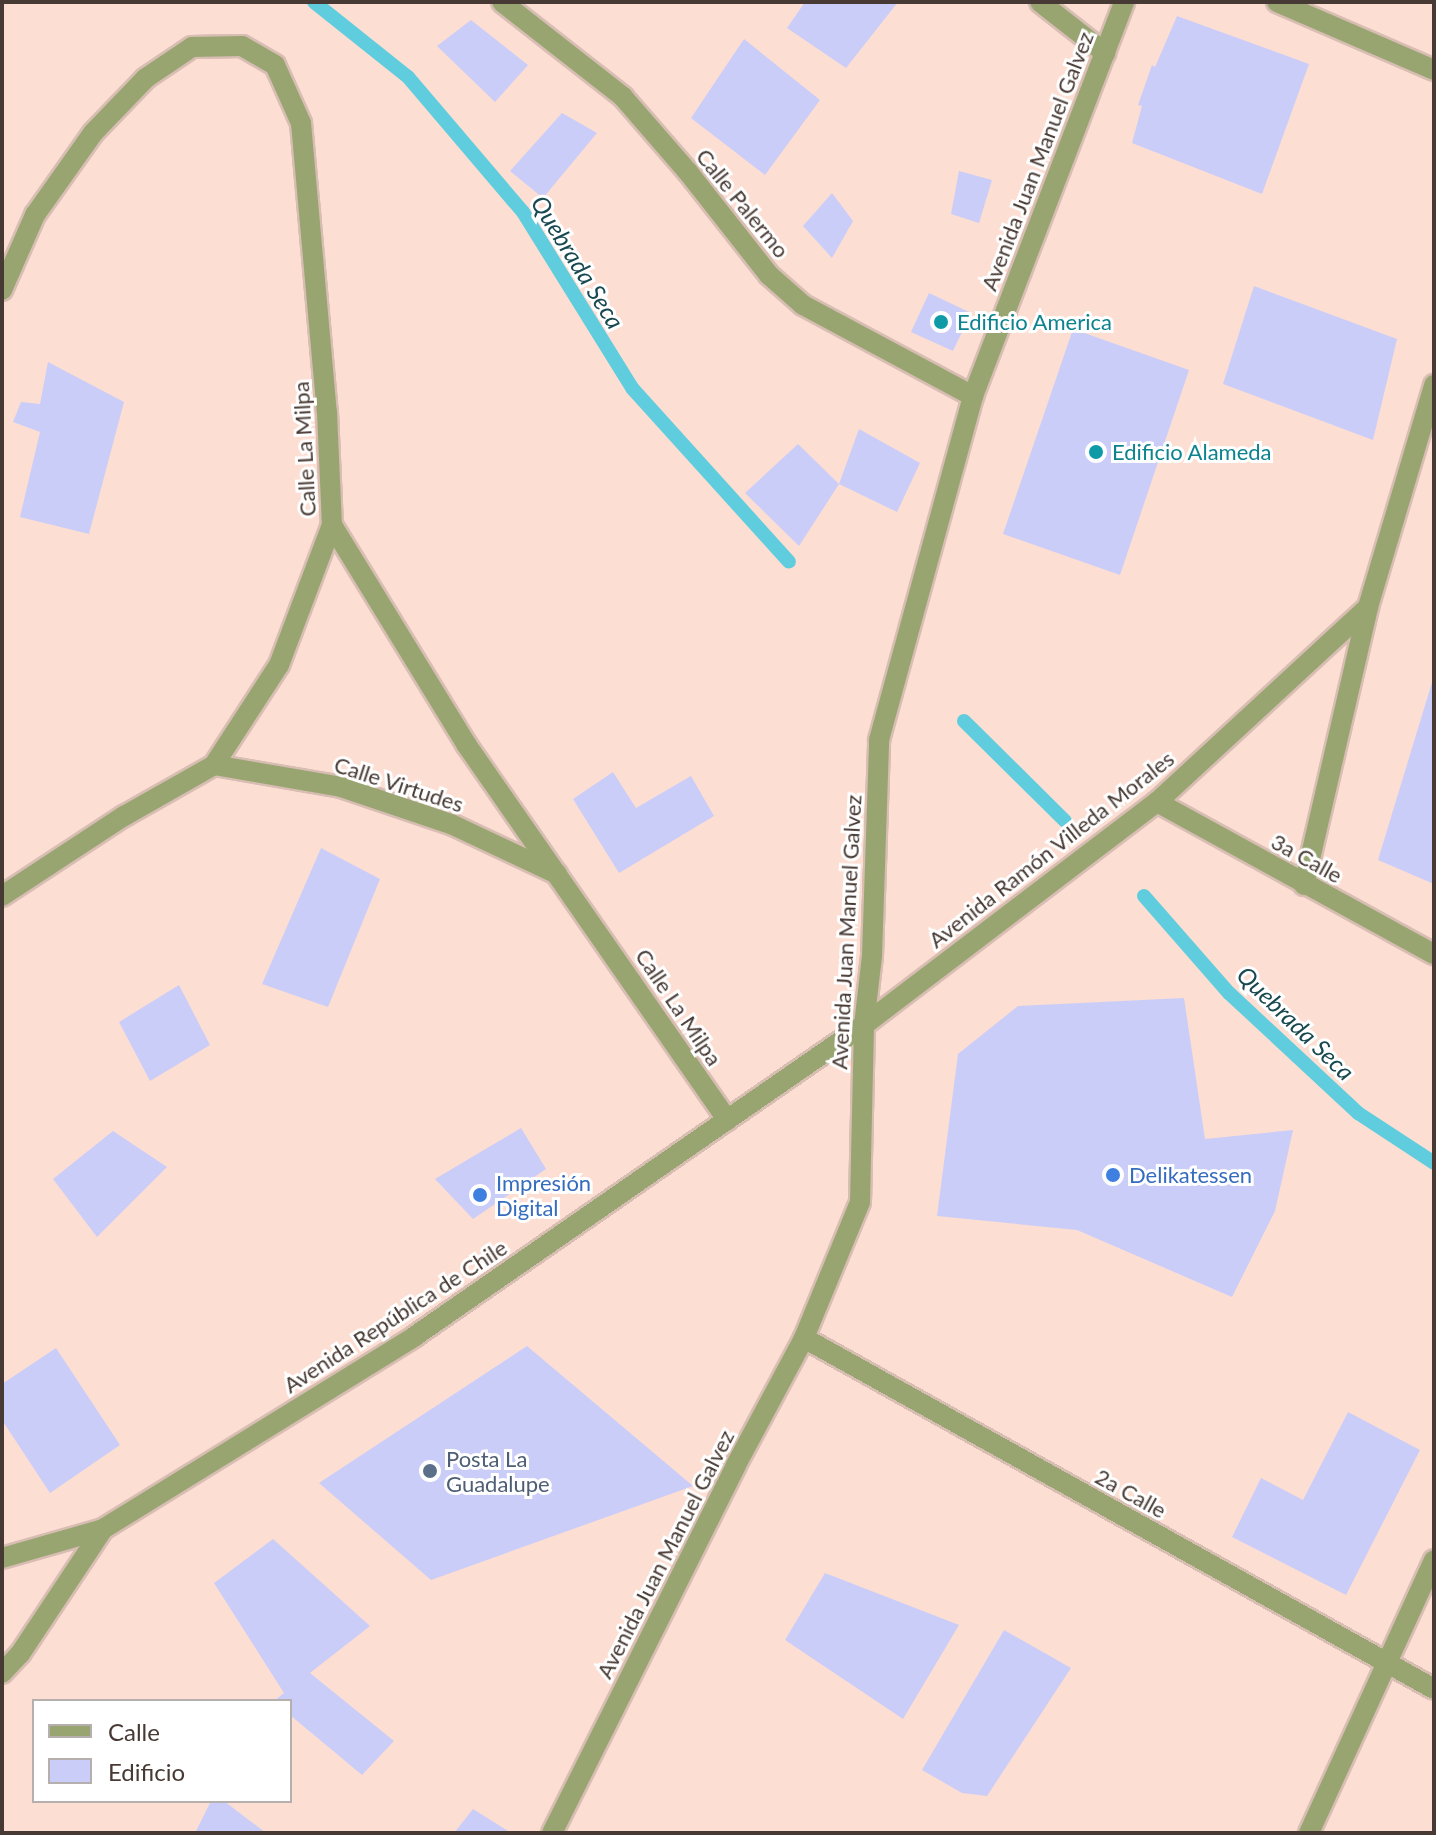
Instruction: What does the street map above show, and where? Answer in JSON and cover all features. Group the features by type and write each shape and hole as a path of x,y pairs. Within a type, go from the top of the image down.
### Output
{"street":[{"name":"Calle Palermo","path":"502,2 623,97 688,172 769,275 803,305 973,396"},
{"path":"1040,2 1105,53"},
{"name":"Avenida Juan Manuel Galvez","path":"552,1833 736,1465 804,1338 860,1202 864,1025 872,956 879,740 973,396 1124,2"},
{"path":"1277,2 1434,70"},
{"name":"Calle La Milpa","path":"2,290 35,215 93,133 146,78 192,47 242,46 275,65 301,123 327,412 332,525 466,744 727,1120"},
{"path":"1304,885 1368,607 1434,385"},
{"path":"2,896 124,816 214,765 279,665 332,525"},
{"name":"Avenida Ramón Villeda Morales","path":"864,1025 1157,802 1368,607"},
{"name":"Calle Virtudes","path":"214,765 341,787 453,825 560,876"},
{"name":"3a Calle","path":"1157,802 1434,954"},
{"name":"Avenida República de Chile","path":"2,1558 103,1529 415,1336 864,1025"},
{"name":"2a Calle","path":"804,1338 1434,1689"},
{"name":"Avenida República de Chile","path":"2,1673 20,1654 103,1529"},
{"path":"1309,1833 1434,1560"}],"building":[{"path":"805,2 898,2 846,68 787,28"},
{"path":"1177,16 1309,64 1262,194 1132,143 1142,106 1138,105 1152,65 1155,67"},
{"path":"471,20 528,65 495,102 437,46"},
{"path":"744,39 820,100 765,175 691,118"},
{"path":"562,113 597,133 543,198 510,171"},
{"path":"959,171 992,180 979,223 951,214"},
{"path":"832,193 853,221 832,258 803,226"},
{"path":"1254,286 1397,339 1373,440 1223,384"},
{"name":"Edificio America","path":"929,293 971,313 953,351 911,332"},
{"name":"Edificio Alameda","path":"1073,329 1189,370 1120,575 1003,534"},
{"path":"48,362 124,402 89,534 20,517 40,432 13,422 21,402 40,404"},
{"path":"859,429 920,463 897,512 839,484"},
{"path":"798,444 839,484 799,546 745,493"},
{"path":"1434,679 1434,884 1378,860"},
{"path":"613,772 636,808 691,776 714,816 619,873 573,799"},
{"path":"321,848 380,879 328,1007 262,984"},
{"path":"179,985 210,1045 150,1081 119,1022"},
{"name":"Delikatessen","path":"1184,998 1205,1139 1293,1130 1275,1211 1232,1297 1077,1230 937,1216 958,1054 1018,1006"},
{"path":"521,1128 546,1169 473,1219 435,1179"},
{"path":"113,1131 167,1167 97,1237 53,1179"},
{"path":"527,1346 693,1486 431,1580 319,1483"},
{"path":"56,1348 120,1445 50,1493 2,1420 2,1384"},
{"path":"1348,1412 1420,1450 1346,1595 1232,1537 1261,1478 1303,1500"},
{"path":"273,1539 370,1626 310,1673 394,1741 362,1775 292,1717 292,1699 276,1699 284,1693 214,1583"},
{"path":"825,1573 959,1625 903,1719 785,1640"},
{"path":"1004,1630 1071,1668 987,1796 962,1793 922,1770"},
{"path":"210,1803 227,1803 266,1833 195,1833"},
{"path":"473,1809 511,1833 454,1833"}],"waterway":[{"name":"Quebrada Seca","path":"314,2 408,77 523,212 632,388 789,562"},
{"name":"Quebrada Seca","path":"964,721 1065,821"},
{"name":"Quebrada Seca","path":"1144,896 1229,993 1358,1113 1434,1163"}],"place":[{"name":"Edificio America","path":"941,322"},
{"name":"Edificio Alameda","path":"1096,452"},
{"name":"Delikatessen","path":"1113,1175"},
{"name":"Impresión Digital","path":"480,1195"},
{"name":"Posta La Guadalupe","path":"430,1471"}]}
